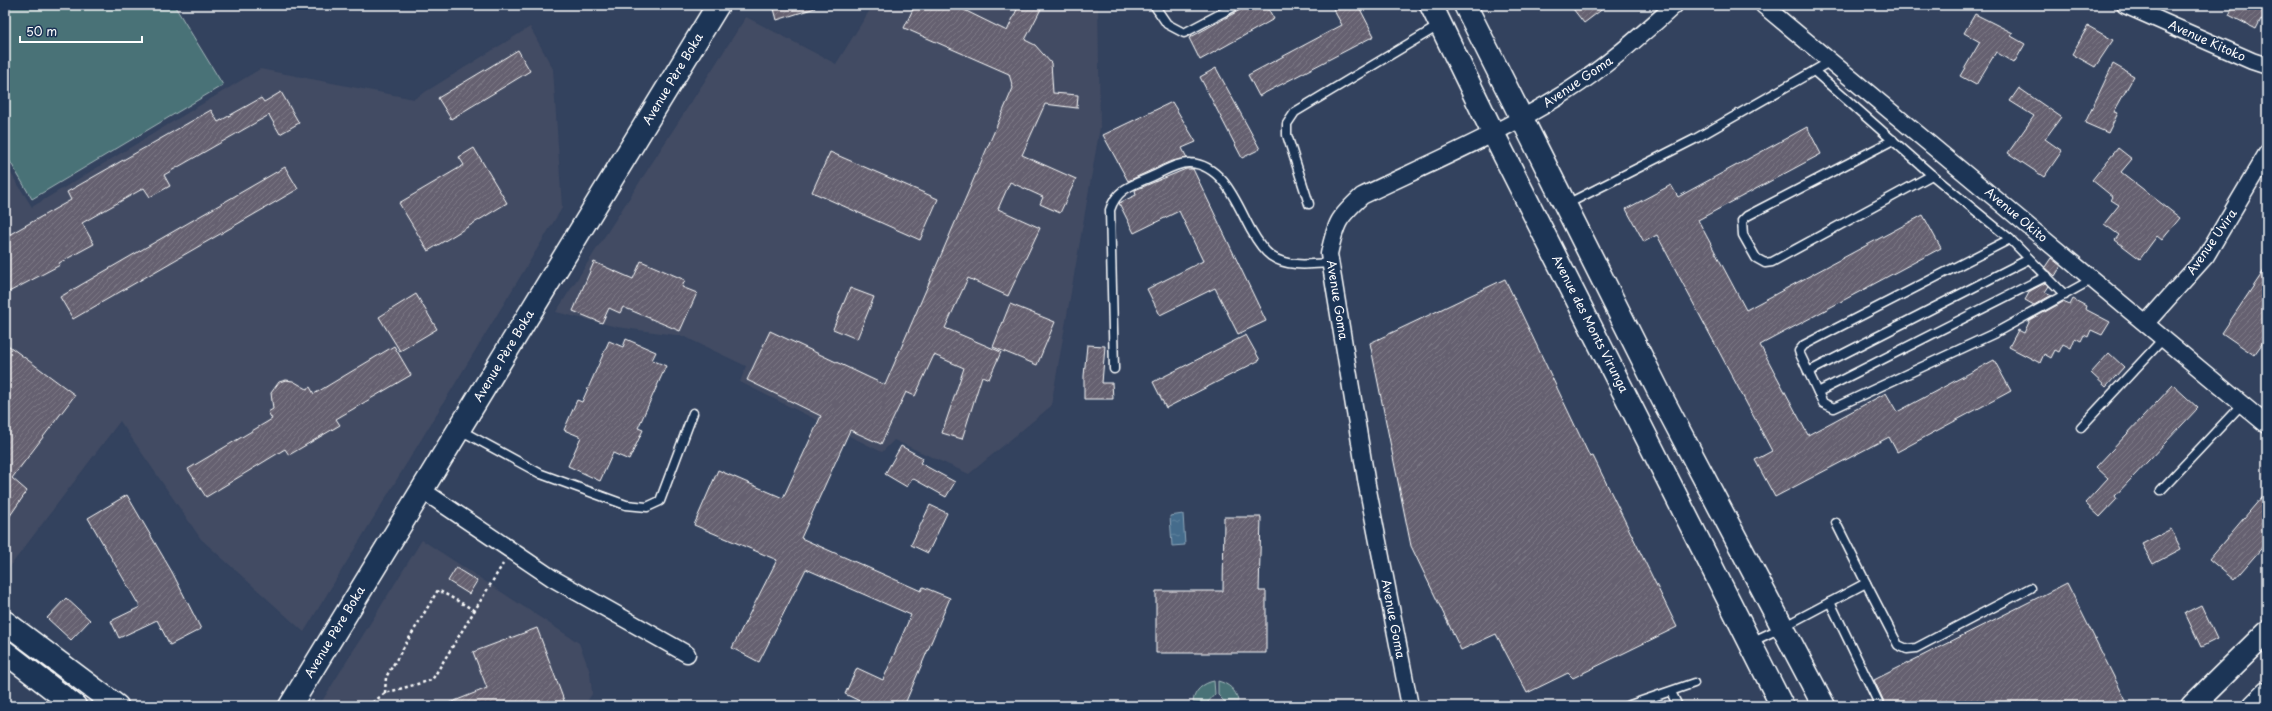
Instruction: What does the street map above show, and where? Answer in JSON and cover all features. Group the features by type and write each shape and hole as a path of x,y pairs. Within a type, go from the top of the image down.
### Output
{"street":[{"name":"Avenue Père Boka","path":"290,706 718,5"},
{"name":"Avenue des Monts Virunga","path":"1431,5 1493,133 1782,706"},
{"path":"1465,5 1664,400 1824,706"},
{"name":"Avenue Goma","path":"1410,706 1367,485 1329,254 1336,224 1347,210 1362,196 1493,133 1522,118 1569,90 1610,62 1675,5"},
{"name":"Avenue Okito","path":"1763,5 2146,322 2267,425"},
{"name":"Avenue Kitoko","path":"2126,5 2252,61 2267,66"},
{"name":"Avenue Uvira","path":"2146,322 2206,256 2267,154"},
{"path":"422,490 552,578 687,654"},
{"path":"5,622 117,706"},
{"path":"2192,706 2267,632"},
{"path":"5,652 75,706"},
{"path":"2254,706 2267,693"}],"lane":[{"path":"1154,5 1167,24 1184,33 1237,5"},
{"path":"1309,204 1287,135 1287,124 1295,112 1441,24"},
{"path":"1566,204 1695,139 1831,61"},
{"path":"1814,71 1932,175 2010,239 2064,295"},
{"path":"1893,140 1747,216 1742,221 1741,227 1756,258 1765,263 1772,262 1932,175"},
{"path":"1114,369 1110,210 1114,198 1121,191 1174,166 1190,163 1206,167 1220,175 1258,242 1272,256 1290,264 1331,263"},
{"path":"2010,239 1804,345 1799,351 1823,404 1834,408 1995,333 2093,279"},
{"path":"1808,372 2029,259"},
{"path":"1818,392 2047,276"},
{"path":"2081,427 2164,338"},
{"path":"2161,490 2242,404"},
{"path":"459,430 541,474 626,505 646,507 660,501 693,413"},
{"path":"1836,522 1898,644 1907,649 1916,648 2030,588"},
{"path":"1751,642 1783,627 1866,583"},
{"path":"1830,602 1880,706"},
{"path":"1628,706 1694,683"},
{"path":"1671,692 1678,706"}],"path":[{"path":"368,706 385,693 432,680 511,550"},
{"path":"385,693 386,677 438,590 474,610"}],"shaded area":[{"path":"873,5 1098,5 1100,127 1051,406 969,474 894,440 882,452 740,382 746,366 683,336 617,327 556,312 746,17 836,64"},
{"path":"530,27 553,69 562,208 304,632 201,539 120,421 5,573 5,164 32,207 260,69 414,99"},
{"path":"422,540 579,643 590,672 592,694 584,706 319,706"}],"green space":[{"path":"5,5 174,5 223,85 32,199 5,153"},
{"path":"1214,681 1215,694 1207,703 1193,702 1195,694 1200,688"},
{"path":"1218,681 1231,688 1236,694 1238,701 1224,701 1218,695"}],"water":[{"path":"1183,514 1185,545 1172,546 1170,516"}],"building":[{"path":"773,5 815,5 815,8 777,20"},
{"path":"915,5 954,5 1007,31 1019,5 1043,5 1025,40 1035,45 1051,63 1053,93 1078,95 1077,108 1045,104 1022,155 1076,179 1060,213 1040,204 1043,197 1010,182 998,209 1040,228 1008,296 968,278 945,328 1001,352 989,379 982,376 962,439 942,433 964,368 934,355 915,396 906,392 881,444 850,430 801,538 921,591 923,587 950,598 904,706 870,706 845,694 857,668 883,680 911,615 806,569 759,662 732,648 777,560 694,525 718,470 783,498 821,416 747,380 770,331 885,385 1013,88 1009,74 904,28"},
{"path":"1249,5 1266,5 1274,19 1200,60 1189,38"},
{"path":"1331,5 1358,5 1374,36 1259,96 1248,75 1342,25"},
{"path":"1570,5 1608,5 1584,23"},
{"path":"2234,5 2267,5 2267,23 2261,19 2256,29 2229,15"},
{"path":"1975,14 2013,33 2011,36 2025,44 2014,63 1996,52 1976,85 1960,76 1980,42 1964,33"},
{"path":"2088,26 2113,40 2095,67 2072,54"},
{"path":"518,50 530,71 451,119 438,98"},
{"path":"2113,64 2134,76 2114,112 2118,113 2108,133 2085,123"},
{"path":"1216,68 1260,149 1242,158 1200,77"},
{"path":"2019,88 2061,117 2045,139 2062,151 2044,177 2008,153 2034,116 2010,101"},
{"path":"281,92 299,123 280,134 269,115 164,175 170,186 150,197 144,188 82,223 94,244 59,263 60,265 5,294 5,237 71,200 67,192 211,110 218,122 261,98 264,102"},
{"path":"1172,102 1196,142 1182,148 1187,158 1169,162 1128,181 1103,135"},
{"path":"1807,127 1821,154 1698,220 1746,310 1923,215 1941,248 1760,345 1808,435 1886,393 1897,412 1994,360 2011,391 1897,452 1889,437 1775,497 1755,460 1772,451 1657,235 1644,242 1626,209 1671,185 1678,197"},
{"path":"474,148 507,203 428,251 399,203 464,165 459,157"},
{"path":"2118,148 2132,159 2121,172 2180,218 2162,240 2157,236 2140,259 2115,240 2119,235 2104,224 2119,205 2111,200 2113,197 2092,180"},
{"path":"830,152 938,199 920,240 812,192"},
{"path":"285,167 298,189 73,319 60,297"},
{"path":"1186,169 1193,169 1266,321 1238,334 1215,288 1160,315 1147,289 1203,261 1179,211 1134,233 1119,203 1136,195 1135,190"},
{"path":"2051,258 2061,266 2055,276 2045,267"},
{"path":"641,261 685,280 682,287 697,293 680,331 623,307 620,313 609,308 602,323 573,311 594,262 633,279"},
{"path":"2267,266 2267,337 2254,355 2222,333"},
{"path":"1505,279 1590,457 1593,456 1677,627 1573,678 1568,673 1527,693 1496,634 1461,650 1411,546 1370,343"},
{"path":"2045,283 2049,286 2045,292 2052,295 2034,305 2025,300 2030,291"},
{"path":"850,288 874,297 857,339 833,329"},
{"path":"416,294 437,329 400,351 379,317"},
{"path":"2073,299 2086,306 2085,309 2110,322 2102,335 2091,330 2088,337 2084,335 2081,341 2075,338 2071,348 2063,344 2059,352 2055,350 2051,358 2044,354 2040,363 2009,347 2018,330 2024,333 2030,320 2063,302 2070,305"},
{"path":"1010,304 1055,322 1037,365 993,347"},
{"path":"1246,335 1260,360 1166,408 1153,382"},
{"path":"626,339 656,352 652,360 666,366 638,428 643,430 629,460 613,453 600,481 568,466 581,437 564,430 577,400 582,402 609,341 623,347"},
{"path":"5,343 75,395 12,478 27,491 5,523"},
{"path":"1087,345 1105,346 1102,383 1112,383 1113,399 1084,399 1084,376"},
{"path":"394,346 411,375 336,419 340,425 289,455 285,449 206,497 188,469 272,419 268,412 273,409 271,393 279,382 286,380 293,381 307,389 310,387 314,394"},
{"path":"2109,353 2124,367 2106,387 2091,373"},
{"path":"2173,385 2198,408 2115,496 2117,499 2100,517 2085,503 2108,478 2096,467"},
{"path":"901,446 923,458 920,463 955,482 946,497 912,478 907,487 885,474"},
{"path":"2267,491 2267,542 2234,580 2209,559"},
{"path":"127,495 172,572 201,629 170,645 157,620 119,638 111,621 140,607 88,518"},
{"path":"930,505 947,513 928,553 911,545"},
{"path":"1224,517 1261,517 1259,591 1266,591 1266,653 1156,653 1156,591 1223,591"},
{"path":"2171,529 2181,549 2153,564 2142,544"},
{"path":"456,568 477,581 469,594 448,581"},
{"path":"2067,583 2126,701 2117,706 1886,706 1874,680"},
{"path":"66,598 90,620 71,640 47,618"},
{"path":"2201,605 2217,639 2201,647 2185,613"},
{"path":"537,628 566,706 442,706 487,688 473,652"}]}
